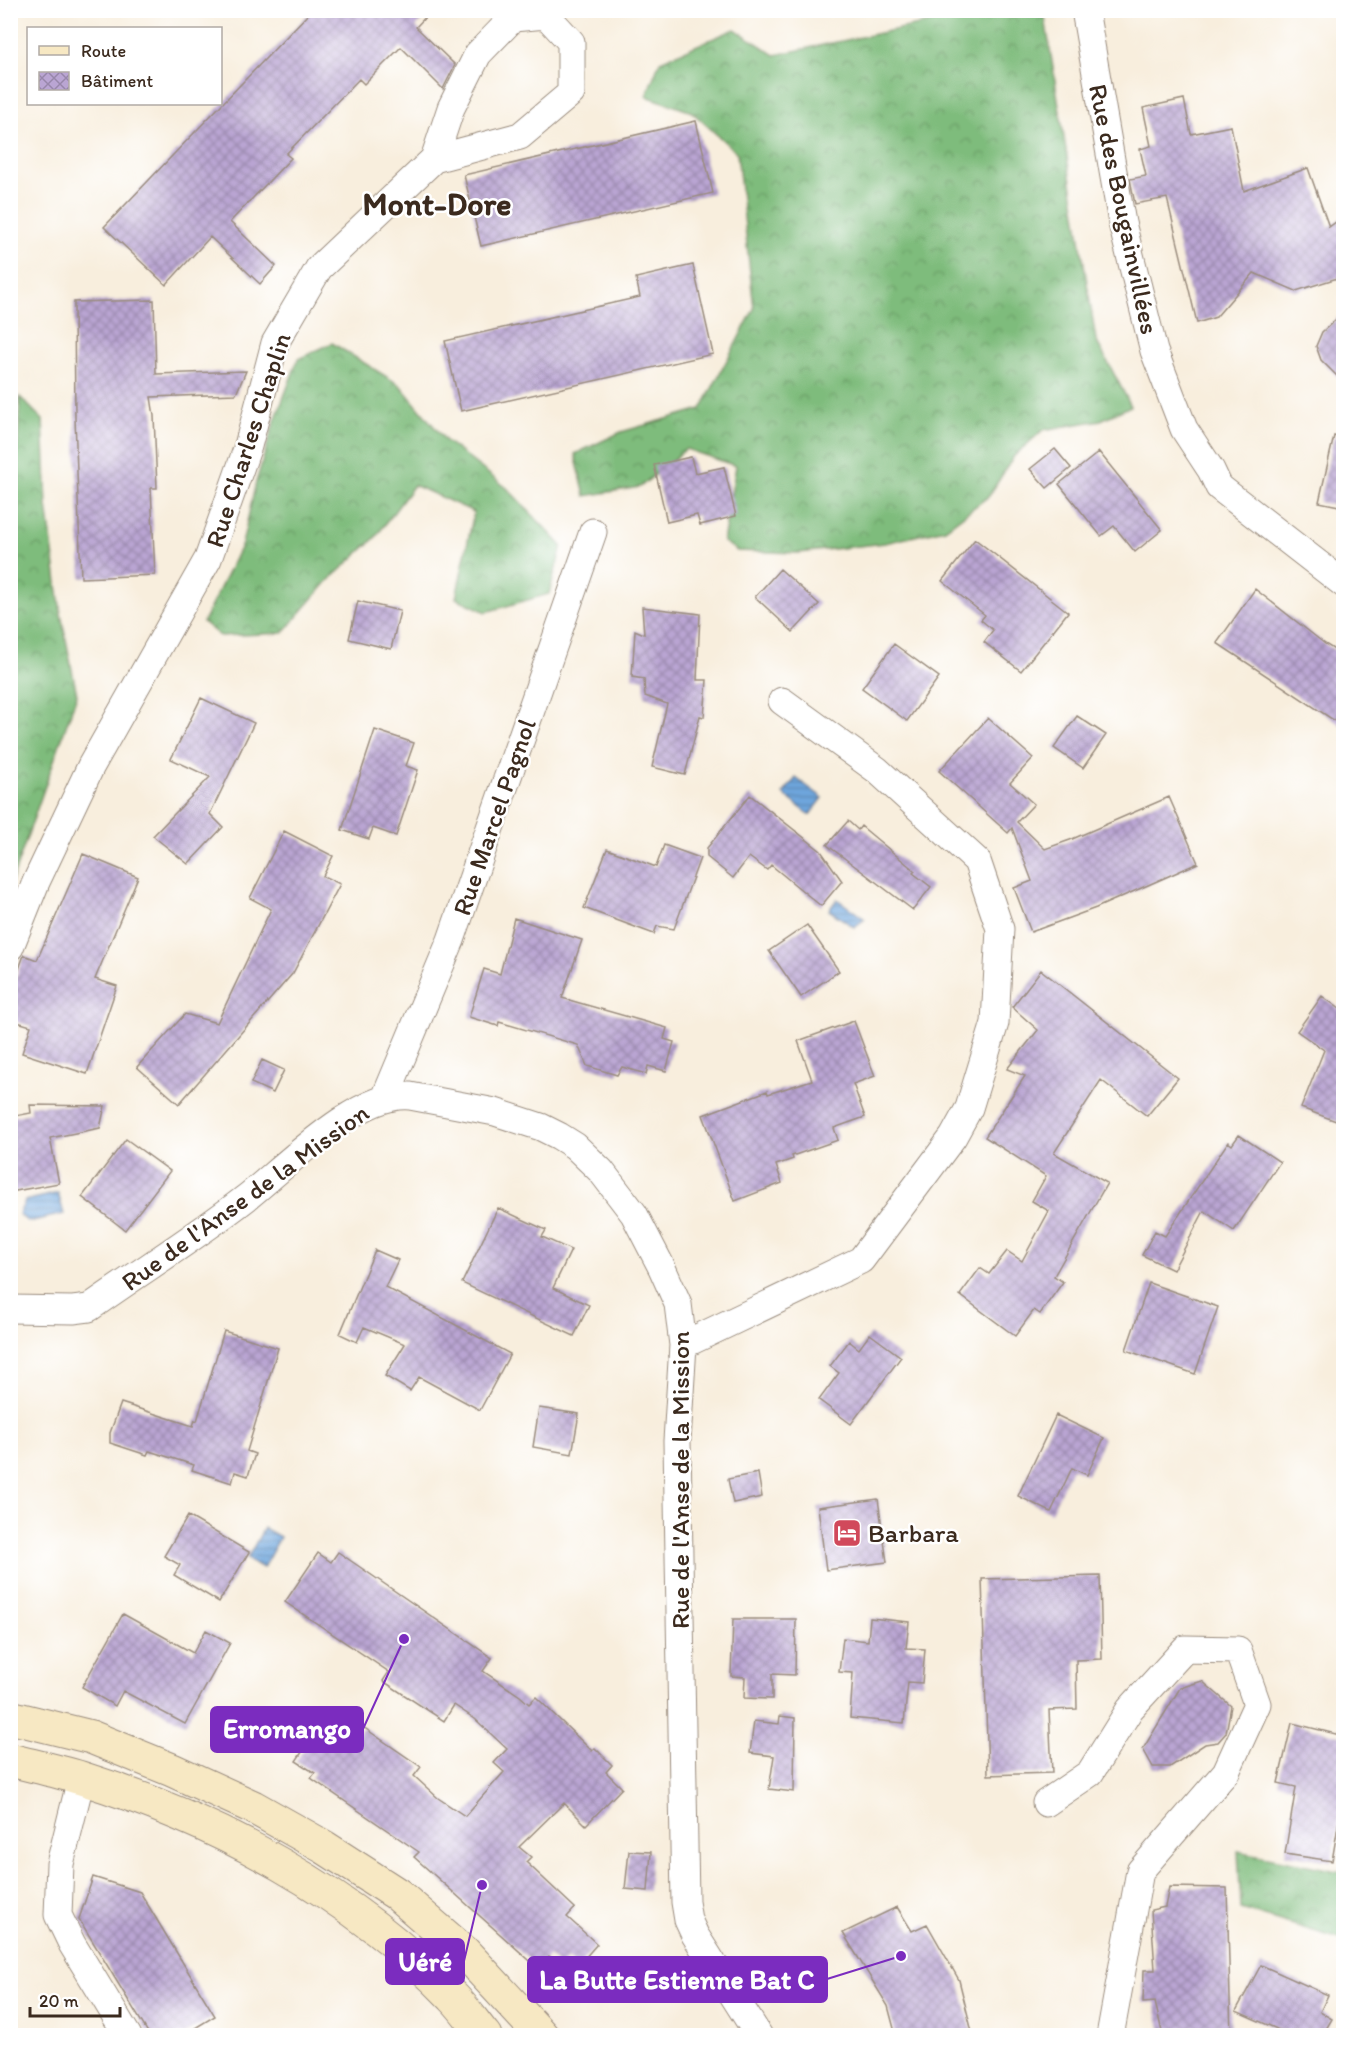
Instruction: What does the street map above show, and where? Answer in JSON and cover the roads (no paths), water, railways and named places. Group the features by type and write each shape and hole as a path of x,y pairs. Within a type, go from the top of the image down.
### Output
{"main road":[{"path":"10,1717 91,1737 162,1766 253,1807 324,1847 397,1894 464,1952 542,2036"},
{"path":"10,1760 81,1779 177,1814 272,1859 332,1897 397,1945 454,1997 485,2036"}],"street":[{"name":"Rue des Bougainvillées","path":"1085,10 1122,224 1154,351 1184,429 1211,470 1219,487 1344,584"},
{"name":"Rue Charles Chaplin","path":"10,947 36,882 90,766 208,559 248,446 275,343 319,268 434,159 520,135 571,93 571,42 546,15 513,18 478,54 451,108 434,159"},
{"name":"Rue Marcel Pagnol","path":"385,1098 451,940 593,532"},
{"path":"683,1345 861,1260 953,1137 969,1108 995,1023 1000,929 977,861 877,770 782,701"},
{"name":"Rue de l'Anse de la Mission","path":"10,1309 89,1308 247,1197 298,1152 359,1111 385,1098 398,1095 410,1096 495,1112 560,1136 588,1156 634,1214 678,1304 683,1345 677,1441 685,1902 688,1920 694,1935 759,2036"},
{"path":"1046,1803 1090,1773 1130,1709 1185,1649 1238,1650 1257,1704 1226,1772 1140,1871 1110,2036"},
{"path":"81,1779 60,1864 58,1915 72,1944 128,2036"}],"water":[{"path":"796,778 823,798 810,815 783,794"},
{"path":"837,899 865,919 854,927 829,910"},
{"path":"58,1193 64,1214 28,1222 19,1214 25,1201"},
{"path":"264,1528 280,1537 263,1568 247,1559"}],"place":[{"name":"Barbara","path":"847,1533"},
{"name":"Erromango","path":"404,1639"},
{"name":"Uéré","path":"482,1885"},
{"name":"La Butte Estienne Bat C","path":"901,1956"}],"district":[{"name":"Mont-Dore","path":"437,204"}]}
